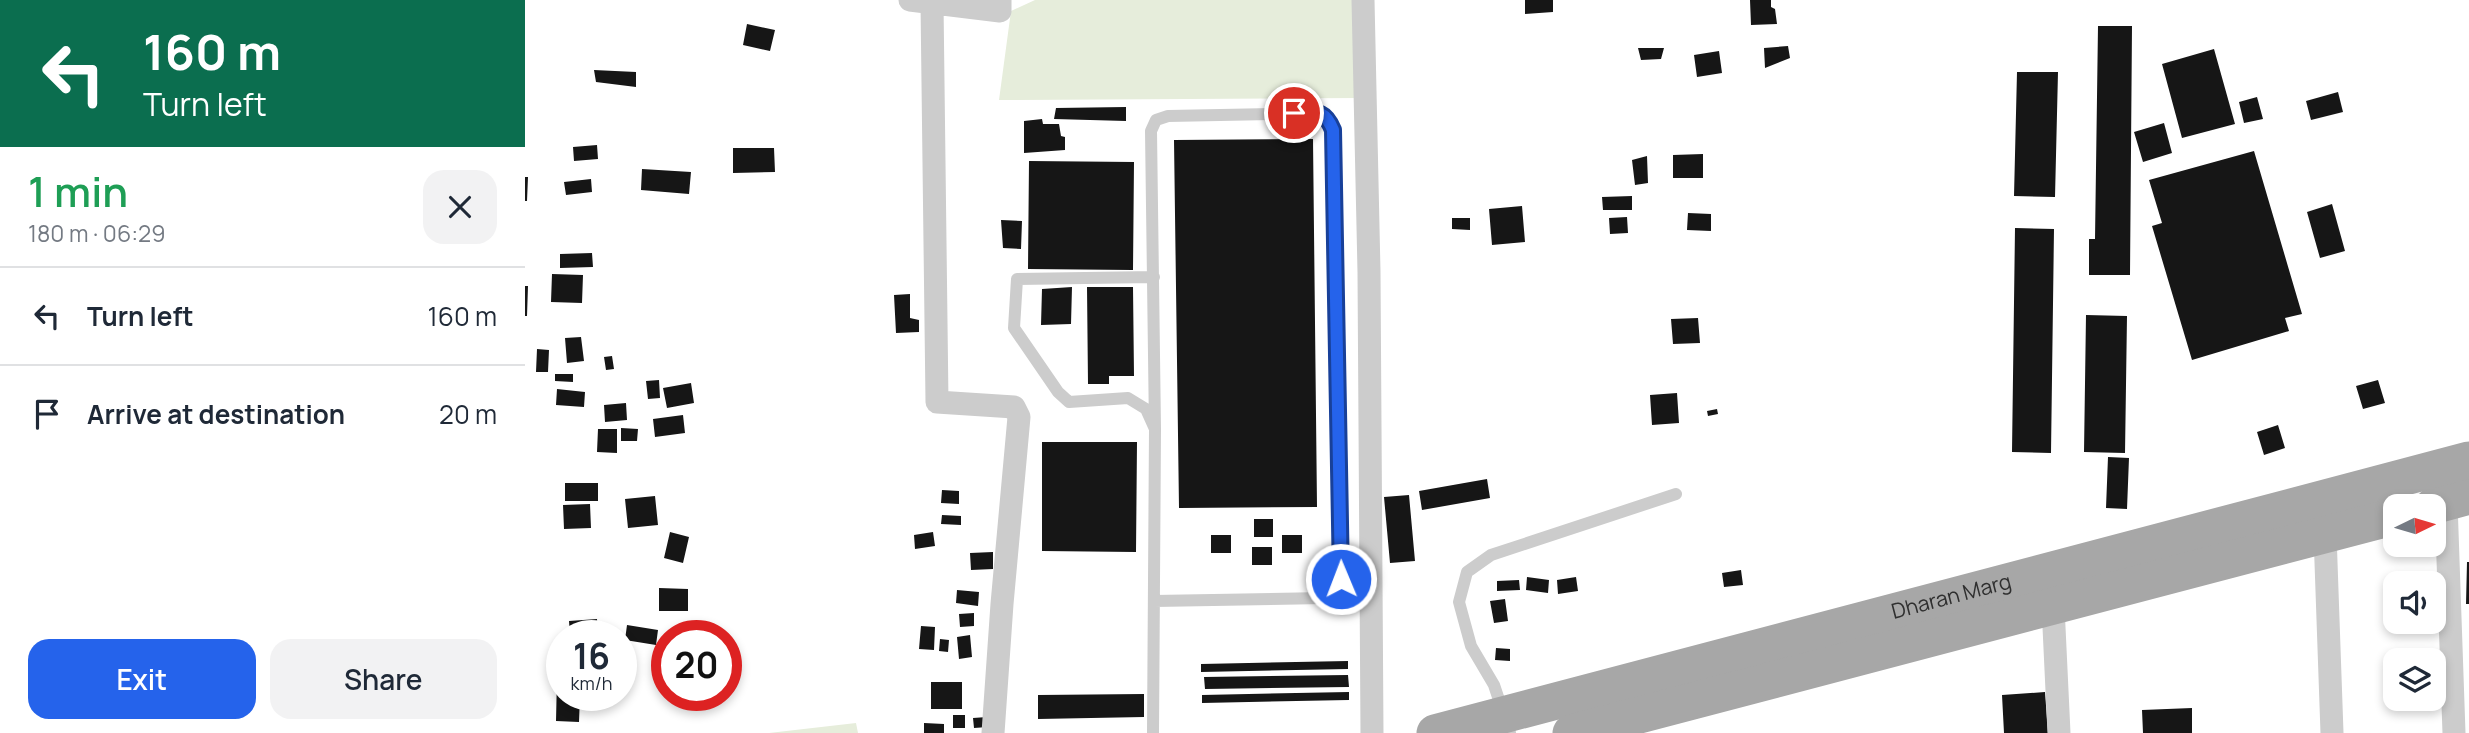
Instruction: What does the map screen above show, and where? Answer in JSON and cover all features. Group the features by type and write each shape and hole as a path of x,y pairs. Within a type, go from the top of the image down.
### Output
{"main road":[{"name":"Dharan Marg","path":"1435,733 1508,724 2469,460"},
{"name":"Dharan Marg","path":"1571,733 2383,519"}],"street":[{"path":"993,733 1019,417 1014,407 937,402 921,1 1000,11 1000,0"},
{"path":"1363,0 1369,272 1372,733"},
{"path":"2450,501 2453,733"},
{"path":"2325,534 2332,733"},
{"path":"2053,606 2059,733"}],"lane":[{"path":"1153,733 1155,429 1151,131 1156,120 1168,116 1319,113 1328,118 1333,130 1341,579 1336,591 1325,598 1154,601"},
{"path":"1154,277 1017,279 1014,328 1059,392 1069,401 1128,398 1146,409 1155,429"},
{"path":"1508,724 1494,684 1471,646 1459,602 1467,572 1490,555 1677,494"}],"green space":[{"path":"1035,0 1359,0 1360,98 999,100 1011,11"},
{"path":"856,723 858,733 769,733"}],"building":[{"path":"1525,0 1553,0 1553,12 1525,14"},
{"path":"1750,0 1771,0 1777,24 1751,25"},
{"path":"747,24 775,30 770,51 743,45"},
{"path":"2098,26 2132,26 2130,275 2089,275 2089,239 2095,239"},
{"path":"1788,46 1790,58 1765,68 1764,48"},
{"path":"1638,48 1664,48 1661,59 1641,60"},
{"path":"2214,49 2235,124 2182,138 2162,64"},
{"path":"1719,51 1722,73 1697,77 1694,55"},
{"path":"594,70 636,72 636,87 596,82"},
{"path":"2017,72 2058,72 2055,197 2014,196"},
{"path":"2338,92 2343,112 2311,120 2306,101"},
{"path":"2257,97 2263,119 2244,123 2239,102"},
{"path":"1126,107 1126,121 1054,119 1056,108"},
{"path":"1042,119 1043,124 1059,124 1061,136 1065,137 1065,150 1024,153 1024,121"},
{"path":"2164,123 2172,153 2143,162 2134,132"},
{"path":"1313,139 1317,507 1179,508 1174,140"},
{"path":"597,145 598,159 574,161 573,147"},
{"path":"733,148 774,148 775,172 733,173"},
{"path":"2254,151 2302,314 2285,318 2289,331 2192,360 2152,226 2162,223 2149,180"},
{"path":"1703,154 1703,178 1673,178 1673,155"},
{"path":"1647,156 1648,183 1635,185 1632,160"},
{"path":"1029,161 1134,162 1133,270 1028,269"},
{"path":"642,169 691,172 689,194 641,190"},
{"path":"525,177 528,177 527,201 525,201"},
{"path":"591,179 592,192 566,195 564,182"},
{"path":"1632,196 1632,210 1603,210 1602,197"},
{"path":"2332,204 2345,251 2320,258 2307,212"},
{"path":"1522,206 1525,242 1492,245 1489,209"},
{"path":"1688,213 1711,214 1711,231 1687,230"},
{"path":"1627,217 1628,233 1610,234 1609,218"},
{"path":"1452,218 1470,218 1470,230 1452,229"},
{"path":"1001,220 1022,221 1021,249 1003,248"},
{"path":"2015,228 2054,229 2051,453 2012,452"},
{"path":"592,253 593,267 560,268 560,254"},
{"path":"552,274 583,275 582,303 551,302"},
{"path":"525,286 528,286 527,316 525,316"},
{"path":"1072,287 1071,324 1041,325 1042,289"},
{"path":"1087,287 1133,287 1134,376 1109,376 1109,384 1088,384"},
{"path":"910,294 910,318 919,320 919,332 896,333 894,295"},
{"path":"2086,315 2127,316 2125,453 2084,452"},
{"path":"1698,318 1700,343 1673,344 1671,319"},
{"path":"581,337 584,361 567,363 565,338"},
{"path":"537,349 549,350 548,372 536,372"},
{"path":"612,356 614,369 606,370 604,357"},
{"path":"555,374 573,374 573,382 555,381"},
{"path":"659,380 660,398 648,399 646,381"},
{"path":"2378,380 2385,403 2363,409 2356,386"},
{"path":"691,383 694,403 667,408 663,388"},
{"path":"557,389 585,392 584,407 556,405"},
{"path":"1677,393 1679,423 1652,425 1650,395"},
{"path":"626,403 627,420 605,422 604,405"},
{"path":"1717,409 1718,414 1708,416 1707,411"},
{"path":"683,415 685,433 655,437 653,419"},
{"path":"2278,425 2285,448 2264,455 2257,432"},
{"path":"621,428 638,429 637,441 621,441"},
{"path":"598,429 617,429 617,453 597,452"},
{"path":"1042,442 1137,442 1136,552 1042,551"},
{"path":"2108,457 2129,458 2127,509 2106,508"},
{"path":"1487,479 1490,498 1422,510 1419,491"},
{"path":"565,483 598,483 598,501 565,501"},
{"path":"942,490 959,491 959,504 941,503"},
{"path":"1409,495 1415,561 1390,563 1384,497"},
{"path":"655,496 658,525 628,528 625,499"},
{"path":"590,504 591,528 564,529 563,505"},
{"path":"942,515 961,516 961,525 941,524"},
{"path":"1254,519 1273,519 1273,537 1254,537"},
{"path":"670,532 689,537 683,563 664,558"},
{"path":"933,532 935,546 915,549 914,535"},
{"path":"1211,535 1231,535 1231,553 1211,553"},
{"path":"1282,535 1302,535 1302,553 1282,553"},
{"path":"1252,547 1272,547 1272,565 1252,565"},
{"path":"993,552 993,569 971,570 970,553"},
{"path":"2469,562 2469,604 2466,604"},
{"path":"1741,570 1743,585 1724,587 1722,573"},
{"path":"1527,577 1549,580 1548,593 1526,590"},
{"path":"1576,577 1578,591 1558,594 1557,580"},
{"path":"1519,580 1520,590 1497,591 1497,581"},
{"path":"659,588 688,589 688,611 659,611"},
{"path":"957,590 979,592 978,606 956,603"},
{"path":"1505,599 1508,621 1494,623 1490,601"},
{"path":"974,613 974,626 960,627 959,614"},
{"path":"921,626 935,627 934,650 919,649"},
{"path":"637,627 651,629 651,644 637,642"},
{"path":"970,635 972,657 959,659 957,637"},
{"path":"940,639 949,640 948,652 939,651"},
{"path":"1496,648 1510,649 1510,661 1495,660"},
{"path":"1348,661 1348,669 1201,672 1201,664"},
{"path":"1348,675 1349,687 1205,689 1204,677"},
{"path":"931,682 962,682 962,709 931,709"},
{"path":"1349,692 1349,700 1202,703 1202,695"},
{"path":"2045,692 2048,733 2004,733 2002,695"},
{"path":"1144,694 1144,717 1038,719 1038,695"},
{"path":"2192,708 2192,733 2143,733 2142,710"},
{"path":"556,711 579,711 579,722 556,721"},
{"path":"953,715 965,715 965,728 953,728"},
{"path":"987,717 988,727 974,728 973,718"},
{"path":"924,723 944,724 944,733 924,733"}],"route":[{"path":"1294,113 1319,113 1328,118 1333,130 1341,579"}]}
